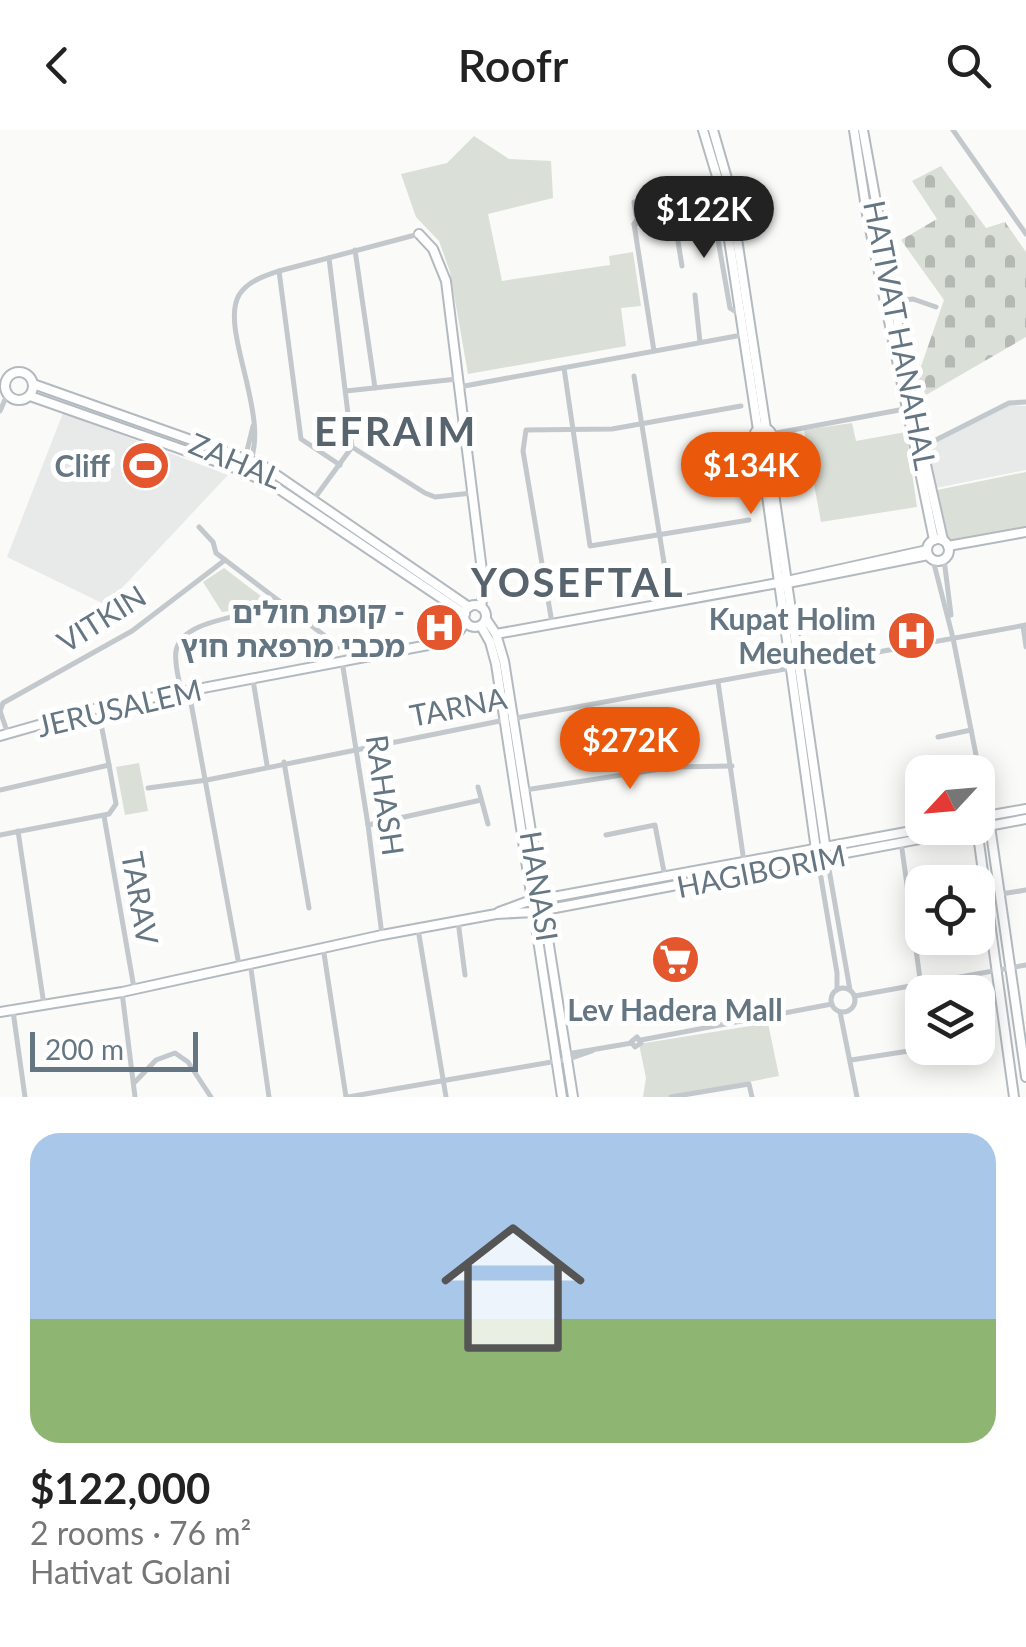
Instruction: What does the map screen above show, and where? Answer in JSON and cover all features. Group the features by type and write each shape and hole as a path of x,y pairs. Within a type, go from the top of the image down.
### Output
{"street":[{"path":"702,130 723,182 735,197 728,206 739,314 765,431"},
{"path":"713,130 723,182 711,200 730,308 739,314"},
{"name":"HATIVAT HANAHAL","path":"854,130 867,214 943,544"},
{"name":"HATIVAT HANAHAL","path":"863,130 909,408 922,447 943,544"},
{"path":"952,130 1026,234"},
{"path":"654,351 634,202 691,192"},
{"path":"716,195 728,206 765,431 763,445 821,848 837,990 832,1004 840,1012 857,1097"},
{"path":"634,224 674,217 682,266"},
{"path":"245,472 256,446 235,304 248,285 279,271 418,234 434,249 446,282 484,587 483,622 471,626 467,614 482,607"},
{"path":"355,250 375,388"},
{"path":"314,499 352,447 329,258"},
{"path":"279,271 301,439 340,465"},
{"path":"694,295 700,342"},
{"path":"892,302 913,299 936,307"},
{"path":"346,391 458,383 742,336"},
{"path":"564,368 590,546 749,520"},
{"path":"0,410 3,385 13,373 28,375 33,384 30,396 18,401 3,385"},
{"path":"634,376 670,600"},
{"name":"ZAHAL","path":"33,384 249,459 314,499 467,614"},
{"name":"ZAHAL","path":"30,396 245,472 307,507 467,614"},
{"path":"922,447 1009,403 1026,402"},
{"path":"552,623 523,451 526,430 612,429 741,406"},
{"path":"763,445 754,437 765,431 909,408"},
{"path":"352,447 435,497 472,493"},
{"path":"199,527 225,560 346,652 346,660"},
{"path":"930,555 943,544 1026,534"},
{"path":"943,544 954,638 976,755"},
{"path":"930,555 954,638"},
{"path":"496,634 930,555 944,559"},
{"name":"VITKIN","path":"4,735 0,711 4,704 132,631 225,560"},
{"path":"239,965 206,780 175,654 188,633 210,622 264,610 280,602"},
{"name":"JERUSALEM","path":"4,735 98,708 444,642 456,635 467,614"},
{"name":"HANASI","path":"483,622 496,634 537,900 573,1097"},
{"name":"HANASI","path":"483,622 525,790 537,900"},
{"path":"1025,624 1026,647"},
{"name":"TARNA","path":"148,788 1025,624"},
{"name":"RAHASH","path":"346,660 382,935"},
{"path":"253,678 267,766"},
{"path":"718,680 744,862"},
{"path":"0,790 109,765 98,708"},
{"path":"938,737 972,730"},
{"path":"284,762 309,908"},
{"name":"TARAV","path":"109,765 116,804 114,811 104,816 134,988"},
{"path":"525,790 674,768 732,766"},
{"path":"478,786 488,824"},
{"path":"368,825 481,800"},
{"name":"HAGIBORIM","path":"995,819 1026,809"},
{"path":"0,835 104,816"},
{"path":"995,825 1026,819"},
{"path":"606,835 655,825 665,877"},
{"path":"18,831 44,1004"},
{"name":"HAGIBORIM","path":"0,1012 122,992 250,962 458,922 537,900 905,832"},
{"path":"900,833 920,975"},
{"name":"HAGIBORIM","path":"496,914 539,911 905,843"},
{"path":"981,845 1014,1097"},
{"path":"993,845 1023,1029 1026,1077"},
{"path":"822,859 854,1007 840,1012"},
{"path":"1001,894 1026,890"},
{"name":"HANASI","path":"539,911 562,1097"},
{"path":"458,922 465,976"},
{"path":"418,929 446,1097"},
{"path":"323,947 347,1097 632,1044 635,1038 832,1004"},
{"path":"250,962 270,1097"},
{"path":"970,975 1026,965"},
{"path":"837,990 852,993 905,986"},
{"path":"122,992 136,1097"},
{"path":"13,1010 25,1097"},
{"path":"851,1060 905,1051"},
{"path":"134,1082 156,1060 175,1053 188,1062 211,1097"},
{"path":"671,1097 750,1084 752,1097"}],"shaded area":[{"path":"1008,405 1026,406 1026,470 936,488 928,447"},
{"path":"63,413 228,475 106,605 7,557"}],"green space":[{"path":"474,136 509,159 551,161 553,198 488,214 502,281 610,265 609,256 633,252 641,306 621,308 626,346 468,374 450,272 439,241 416,217 401,174 447,163"},
{"path":"941,166 986,228 1005,222 1026,252 1026,337 926,395 917,378 944,300 901,240 937,219 912,181"},
{"path":"852,423 856,441 906,432 917,507 821,522 804,430"},
{"path":"1026,472 1026,528 948,542 937,490"},
{"path":"224,568 266,600 261,606 222,612 203,582"},
{"path":"139,763 148,811 125,815 116,767"},
{"path":"768,1023 779,1076 671,1097 643,1097 646,1078 639,1044"}],"place":[{"name":"Cliff","path":"145,465"},
{"name":"קופת חולים - מכבי מרפאת חוץ","path":"440,628"},
{"name":"Kupat Holim Meuhedet","path":"911,635"},
{"name":"Lev Hadera Mall","path":"675,960"}],"district":[{"name":"EFRAIM","path":"396,431"},
{"name":"YOSEFTAL","path":"578,582"}]}
